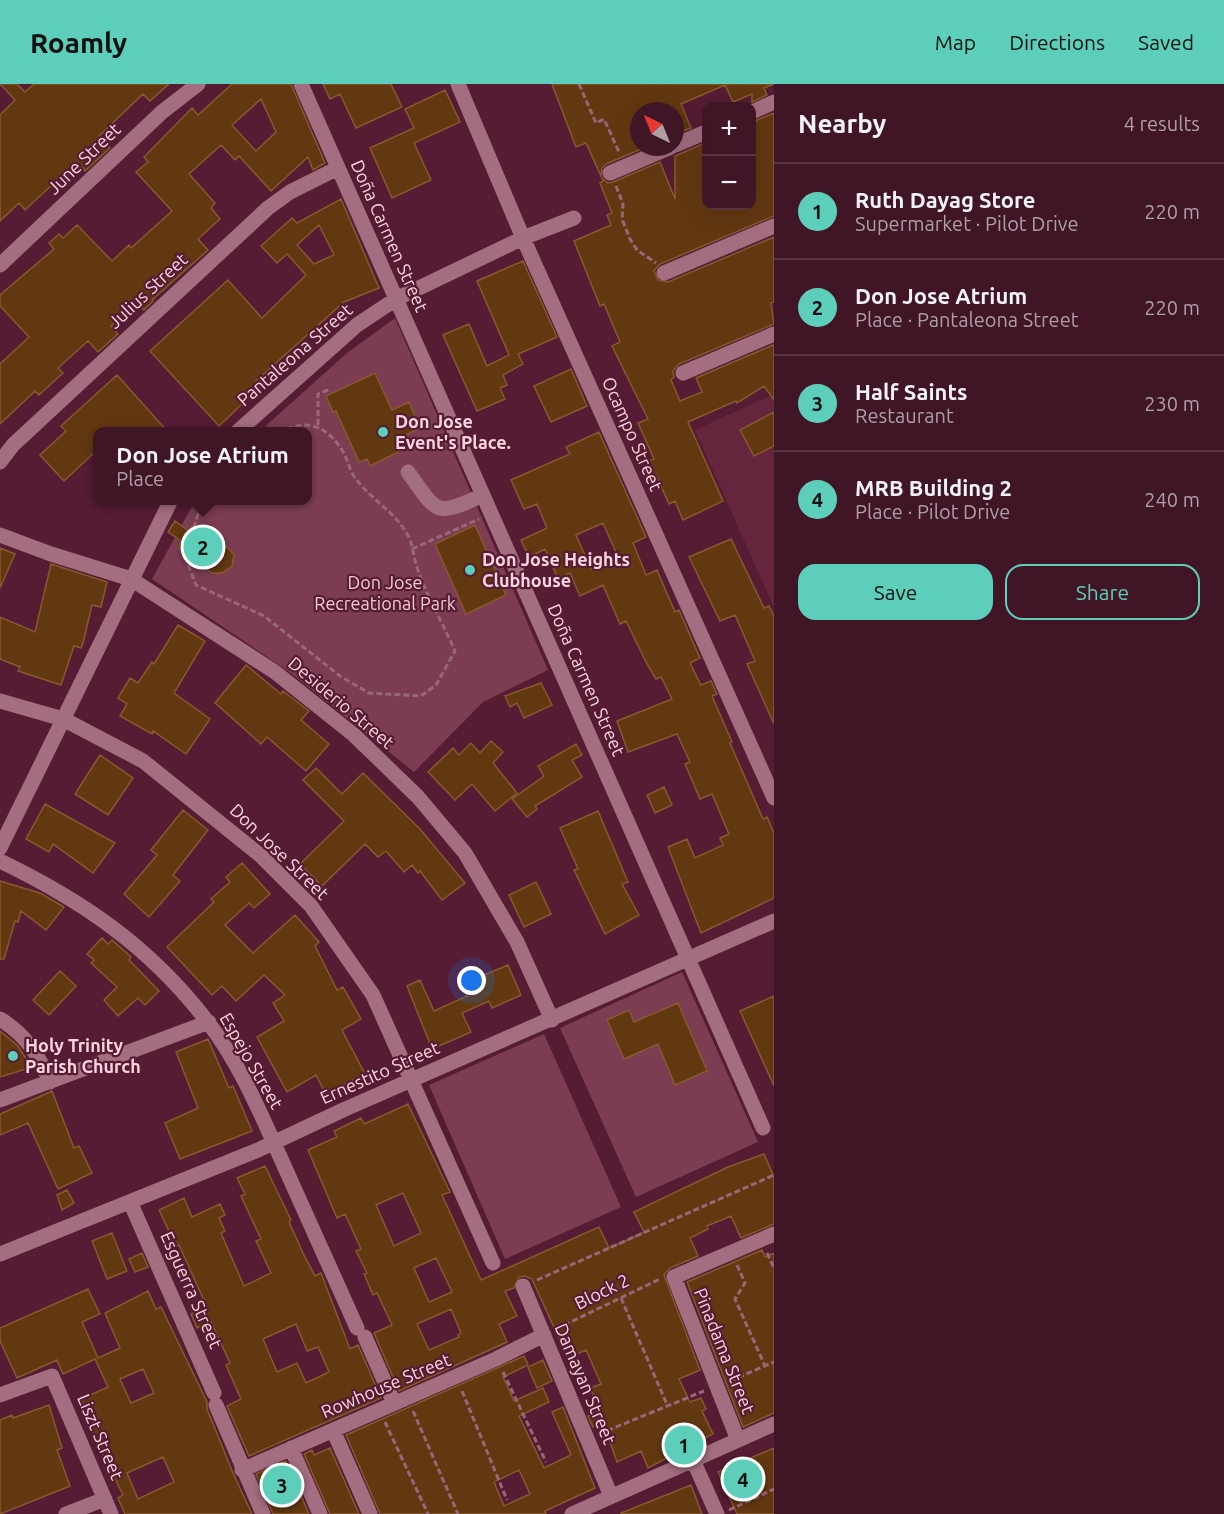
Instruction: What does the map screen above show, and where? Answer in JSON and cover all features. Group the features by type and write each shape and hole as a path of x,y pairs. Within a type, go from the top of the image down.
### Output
{"street":[{"name":"June Street","path":"0,265 162,112 198,84"},
{"name":"Doña Carmen Street","path":"302,84 763,1128"},
{"name":"Ocampo Street","path":"458,84 523,238 774,798"},
{"path":"756,110 774,102"},
{"path":"684,141 702,134"},
{"path":"610,173 650,156"},
{"name":"Julius Street","path":"0,462 13,446 224,246 290,192 338,168"},
{"name":"Pantaleona Street","path":"243,427 357,324 396,299 523,238 574,218"},
{"path":"663,273 774,226"},
{"path":"683,373 774,334"},
{"path":"408,472 423,493 440,508 449,510 483,495"},
{"path":"0,848 169,505"},
{"name":"Desiderio Street","path":"0,535 131,579 275,672 354,735 418,797 465,853 517,942 552,1020"},
{"name":"Don Jose Street","path":"0,701 63,719 134,756 160,774 261,856 311,906 373,995 493,1263"},
{"name":"Espejo Street","path":"0,861 79,902 115,928 185,994 208,1022 244,1083 361,1332 400,1400"},
{"name":"Ernestito Street","path":"0,1254 131,1204 274,1143 412,1079 552,1020 774,921"},
{"path":"0,1019 18,1030 38,1054 50,1082"},
{"path":"0,1101 208,1022"},
{"name":"Esguerra Street","path":"131,1204 215,1399 242,1470 263,1514"},
{"name":"Pinadama Street","path":"738,1440 674,1277 774,1234"},
{"name":"Damayan Street","path":"523,1286 611,1497"},
{"name":"Rowhouse Street","path":"242,1470 456,1377 544,1335"},
{"name":"Liszt Street","path":"0,1395 52,1376 111,1514"},
{"path":"577,1513 774,1424"},
{"path":"333,1430 370,1514"},
{"path":"291,1448 320,1514"},
{"path":"693,1460 718,1514"},
{"path":"66,1514 105,1499"}],"path":[{"path":"579,84 596,123 604,119 625,167"},
{"path":"610,173 623,204 622,219 630,239 637,250 652,258 663,273"},
{"path":"206,505 198,514 185,557 196,585 264,616 340,676 369,693 420,696 436,685 455,651 425,588 408,535 396,518 371,498 353,476 343,451 318,425 318,394 328,390"},
{"path":"290,427 318,425"},
{"path":"412,549 491,513"},
{"path":"523,1286 774,1175"},
{"path":"732,1252 745,1283 735,1299 765,1366"},
{"name":"Block 2","path":"544,1335 667,1276 674,1277"},
{"path":"621,1298 668,1407"},
{"path":"496,1359 546,1462"},
{"path":"586,1439 774,1362"},
{"path":"456,1377 507,1500"},
{"path":"400,1400 458,1514"},
{"path":"380,1410 428,1514"},
{"path":"718,1514 773,1490 774,1496"}],"shaded area":[{"path":"774,394 774,608 695,430"}],"green space":[{"name":"Don Jose Recreational Park","path":"395,318 548,670 483,702 414,772 288,671 152,579 193,505 312,505 312,427 264,427 347,353"},
{"path":"682,972 758,1142 636,1197 560,1028"},
{"path":"544,1034 621,1207 505,1259 429,1085"}],"building":[{"path":"0,84 17,84 25,92 34,84 169,84 150,101 143,94 99,136 110,148 85,171 83,168 59,190 53,184 25,210 19,203 0,221 0,115 15,100"},
{"path":"232,84 291,84 325,163 313,170 308,157 271,191 239,156 235,160 221,145 189,174 215,203 211,208 220,219 198,239 208,250 152,300 144,310 137,303 111,326 118,334 98,352 88,341 58,368 63,373 39,395 35,391 0,424 0,364 29,337 0,306 0,295 54,249 49,243 59,234 63,238 77,225 112,261 129,245 131,248 172,211 136,172 148,162 144,157 192,108 198,115","holes":["261,99 276,132 256,151 232,125"]},
{"path":"323,84 391,84 402,107 356,128 340,94 330,99"},
{"path":"552,84 774,84 764,88 767,95 752,102 752,94 733,102 725,85 684,103 630,102 630,154 606,164 602,168 601,176 586,143 576,147"},
{"path":"445,90 460,122 414,143 431,180 392,198 370,148 414,128 405,109"},
{"path":"684,111 691,128 684,131"},
{"path":"774,113 774,216 660,264 654,271 658,280 668,282 774,237 774,302 771,303 774,324 679,364 673,371 674,377 671,380 680,401 702,392 696,378 773,345 774,347 774,400 764,386 737,403 736,401 688,422 723,501 683,520 675,501 669,504 656,475 652,476 646,462 654,459 638,423 648,419 612,346 620,342 604,304 600,306 574,241 611,225 607,215 612,213 600,183 603,181 602,178 608,183 613,182 660,162 675,199 675,156 684,156 684,152 702,144 702,210 756,210 756,120"},
{"path":"341,199 379,288 344,302 256,381 261,386 219,426 150,351 228,280 262,318 306,275 287,254 277,263 261,246 292,218 297,223","holes":["319,225 334,255 314,264 297,245"]},
{"path":"523,261 557,337 518,354 523,364 503,375 507,385 500,388 505,399 477,411 443,335 469,324 487,366 509,355 477,281"},
{"path":"571,369 587,406 551,422 534,386"},
{"name":"Don Jose Event's Place.","path":"375,373 392,410 409,402 420,428 403,436 408,447 370,466 367,459 359,462 336,411 333,412 326,396"},
{"path":"117,375 164,427 93,427 93,454 64,481 40,455 66,431 61,426"},
{"path":"774,412 774,446 754,456 740,430"},
{"path":"599,432 646,537 633,543 646,575 657,570 675,612 679,610 700,658 690,663 701,685 711,681 717,694 712,696 732,742 730,743 763,819 767,817 774,833 774,898 701,933 668,847 687,839 695,858 723,845 720,838 729,834 712,794 700,799 685,764 690,762 677,734 628,752 617,721 672,699 661,677 656,679 647,664 626,621 620,624 603,585 580,596 570,573 558,579 545,549 529,557 521,540 547,528 537,504 524,509 511,480 570,454 566,447","holes":["603,523 618,557 591,569 576,535"]},
{"path":"175,521 189,531 194,524 227,547 234,555 232,566 222,573 212,573 178,547 181,541 168,532"},
{"name":"Don Jose Heights Clubhouse","path":"475,525 506,595 466,614 435,544"},
{"path":"731,539 764,608 769,606 774,616 774,724 747,664 755,661 735,615 720,621 689,557"},
{"path":"0,548 15,554 0,588"},
{"path":"51,564 107,582 101,607 92,605 83,643 81,648 74,646 61,685 18,671 20,667 0,659 0,617 35,632"},
{"path":"178,625 205,641 174,693 210,719 186,754 153,731 152,734 120,716 127,704 118,698 130,678 138,683 152,662 154,664"},
{"path":"246,665 281,694 283,691 309,711 301,720 329,744 306,771 267,737 261,744 215,703"},
{"path":"541,683 552,705 524,718 517,703 510,707 505,696"},
{"path":"491,741 503,752 493,763 517,793 495,811 472,784 455,800 428,772 453,748 459,755 471,743 480,753"},
{"path":"576,744 582,755 572,760 582,777 535,806 537,809 527,817 512,799 544,776 538,766"},
{"path":"100,755 133,778 108,815 75,794"},
{"path":"316,768 342,794 363,773 420,829 465,883 442,900 420,871 418,873 412,865 404,872 386,851 378,857 365,844 322,886 300,864 344,821 303,780"},
{"path":"664,787 672,805 655,813 647,795"},
{"path":"45,804 115,843 93,873 53,844 49,852 26,839"},
{"path":"183,810 208,830 173,875 180,881 149,917 124,894 157,855 151,850"},
{"path":"598,811 628,882 622,884 639,915 605,934 574,870 578,869 560,828"},
{"path":"242,863 270,894 254,908 249,903 225,925 253,953 295,915 319,942 315,946 337,990 343,987 361,1019 342,1030 365,1074 326,1095 316,1075 287,1092 257,1037 284,1021 273,1003 285,995 264,975 236,1001 222,986 212,995 167,947 214,902 211,899 230,882 226,877"},
{"path":"0,881 40,893 64,907 46,930 21,911 18,922 15,921 4,959 0,959"},
{"path":"536,882 551,914 524,927 509,895"},
{"path":"102,938 108,944 112,940 131,957 129,960 159,991 145,1005 138,998 118,1016 104,1000 117,987 91,963 94,960 87,954"},
{"path":"508,965 521,995 492,1008 489,1001 462,1013 471,1032 432,1049 407,986 420,980 434,1011 467,996 462,984"},
{"path":"60,971 76,986 49,1015 33,1000"},
{"path":"774,996 774,1086 740,1011"},
{"path":"678,1003 707,1071 675,1085 658,1044 624,1059 607,1020 629,1010 634,1022"},
{"name":"Holy Trinity Parish Church","path":"0,1031 17,1045 32,1067 0,1077"},
{"path":"208,1039 229,1088 233,1086 252,1131 180,1159 165,1123 198,1108 176,1052"},
{"path":"52,1091 74,1148 79,1146 92,1173 58,1189 28,1123 0,1135 0,1114"},
{"path":"408,1104 450,1192 442,1195 481,1280 599,1227 609,1248 634,1237 644,1232 634,1212 728,1167 764,1154 774,1177 774,1224 741,1238 731,1216 707,1226 708,1229 690,1238 698,1256 670,1268 664,1275 700,1370 679,1379 690,1402 701,1398 706,1409 702,1411 713,1434 648,1468 641,1451 617,1462 603,1422 593,1427 588,1416 600,1410 590,1388 601,1384 586,1350 568,1358 532,1279 525,1276 519,1277 514,1288 505,1291 517,1316 499,1324 507,1342 399,1391 374,1333 392,1325 377,1293 373,1295 364,1274 367,1273 356,1251 361,1249 345,1214 337,1218 308,1150 337,1137 334,1131 361,1118 364,1124","holes":["403,1193 421,1233 394,1246 376,1205","436,1258 452,1292 429,1302 414,1268","451,1309 461,1333 459,1337 429,1350 417,1324"]},
{"path":"265,1166 315,1276 321,1273 350,1349 358,1345 381,1398 249,1456 227,1406 241,1399 226,1365 230,1363 211,1322 197,1328 191,1314 207,1307 179,1245 176,1246 159,1210 184,1198 192,1217 220,1204 225,1215 219,1218 225,1231 221,1233 244,1286 271,1273 256,1241 261,1239 241,1196 245,1194 237,1178","holes":["296,1324 307,1351 318,1347 329,1372 306,1383 297,1363 277,1372 263,1339"]},
{"path":"67,1190 74,1203 62,1210 57,1195"},
{"path":"112,1233 127,1271 107,1279 92,1241"},
{"path":"762,1250 765,1257 774,1253 774,1413 743,1427 687,1282"},
{"path":"142,1253 148,1267 135,1272 129,1259"},
{"path":"88,1289 100,1314 82,1322 98,1358 120,1348 105,1313 148,1291 156,1309 161,1307 207,1402 207,1409 252,1514 125,1514 118,1498 123,1495 87,1422 91,1420 81,1399 108,1387 95,1359 63,1374 57,1360 17,1378 0,1341 0,1328","holes":["143,1369 154,1393 131,1403 120,1379","163,1457 174,1482 138,1499 127,1473"]},
{"path":"524,1356 528,1365 503,1377 514,1401 543,1388 549,1402 519,1416 544,1468 571,1455 552,1412 563,1407 595,1488 545,1511 546,1514 380,1514 346,1435","holes":["519,1470 530,1494 504,1506 494,1482"]},
{"path":"543,1360 552,1381 537,1388 528,1367"},
{"path":"49,1405 62,1448 57,1450 70,1486 0,1514 0,1420 12,1415 13,1418"},
{"path":"330,1448 359,1514 330,1514 304,1454 312,1450 314,1455"},
{"path":"774,1448 774,1514 737,1514 718,1472"},
{"path":"286,1461 309,1514 273,1514 256,1474"},
{"path":"691,1485 702,1514 621,1514 621,1513"}],"place":[{"name":"Don Jose Event's Place.","path":"383,432"},
{"name":"Don Jose Atrium","path":"203,547"},
{"name":"Don Jose Heights Clubhouse","path":"470,570"},
{"name":"Holy Trinity Parish Church","path":"13,1056"},
{"name":"Ruth Dayag Store","path":"684,1445"},
{"name":"MRB Building 2","path":"743,1479"},
{"name":"Half Saints","path":"282,1485"}]}
